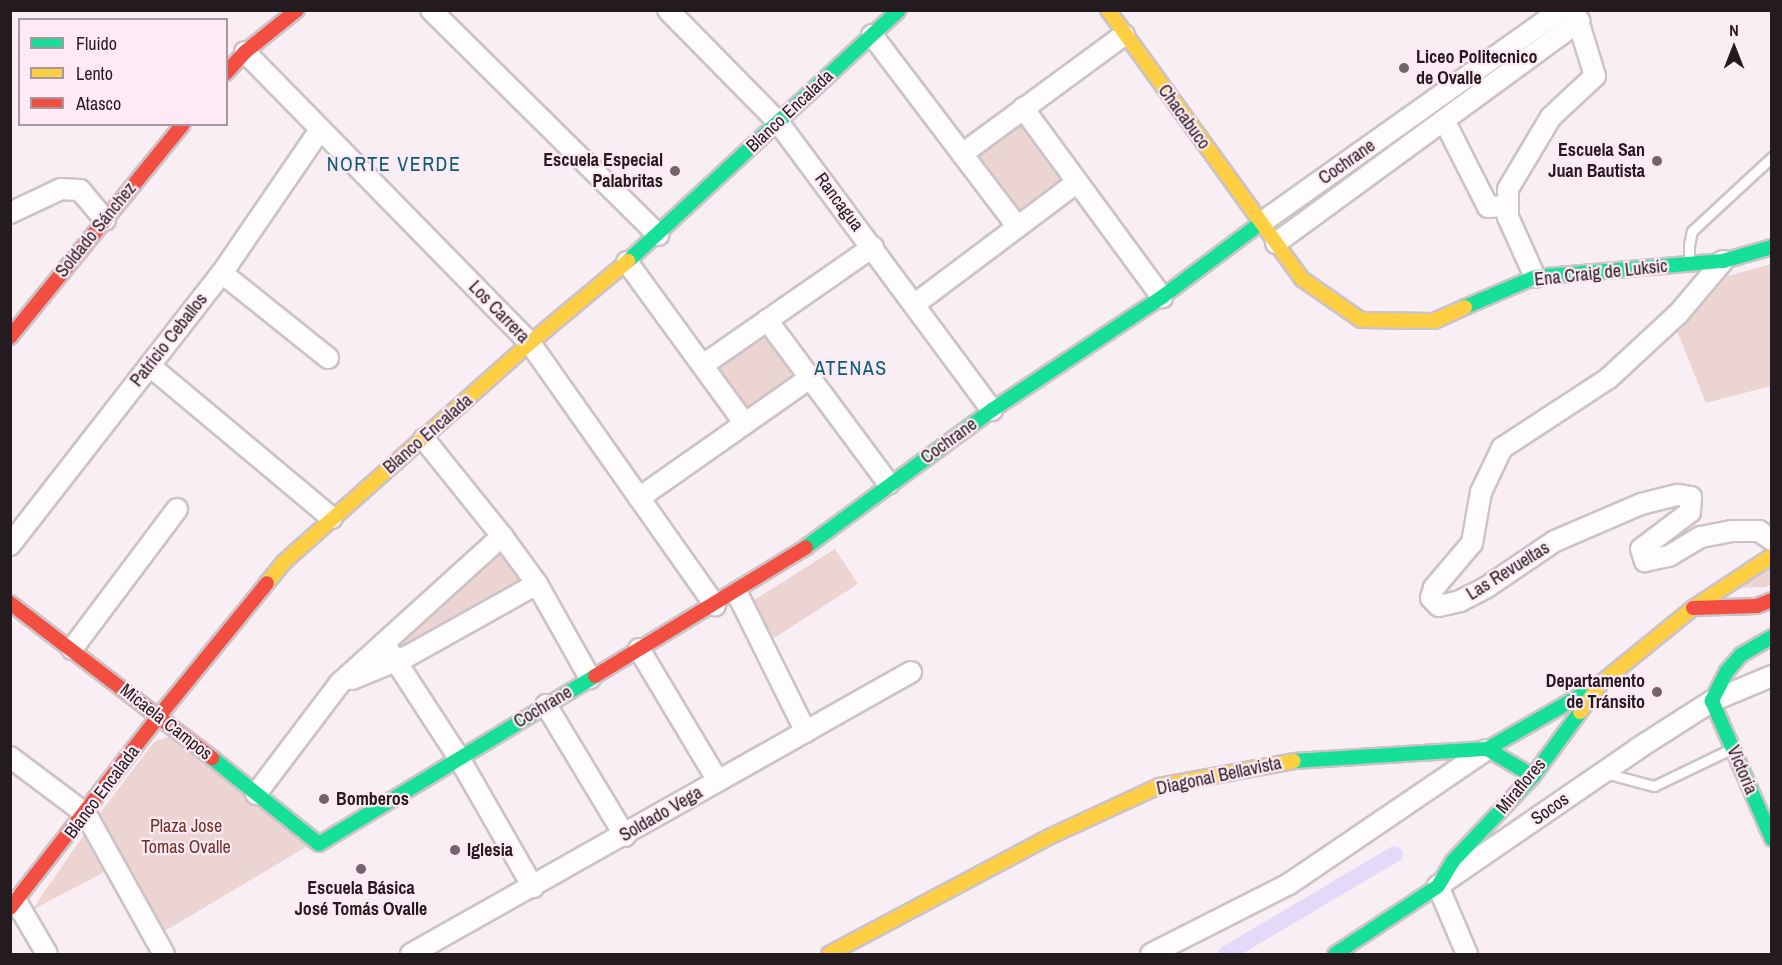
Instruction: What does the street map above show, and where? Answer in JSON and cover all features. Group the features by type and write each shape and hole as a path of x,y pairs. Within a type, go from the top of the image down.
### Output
{"street":[{"path":"228,71 245,52 297,10"},
{"path":"431,10 658,235"},
{"name":"Rancagua","path":"668,10 778,122 992,410"},
{"name":"Blanco Encalada","path":"15,897 86,814 159,716 284,562 530,343 658,235 899,10"},
{"name":"Chacabuco","path":"1108,10 1261,223"},
{"name":"Cochrane","path":"319,844 590,678 737,592 796,554 992,410 1162,297 1261,223 1561,10"},
{"path":"1534,277 1508,217 1508,189 1551,117 1595,76 1577,16"},
{"name":"Cochrane","path":"1276,243 1444,120 1577,16"},
{"path":"962,154 1124,34"},
{"path":"872,35 1018,227"},
{"name":"Los Carrera","path":"245,52 530,343 715,605"},
{"path":"1023,108 1162,297"},
{"path":"1444,120 1488,207 1508,206"},
{"name":"Soldado Sánchez","path":"10,337 181,126"},
{"name":"Patricio Ceballos","path":"10,545 222,273 320,130"},
{"path":"915,304 1076,183"},
{"path":"10,213 62,189 80,190 105,220"},
{"name":"Ena Craig de Luksic","path":"1261,223 1302,279 1361,320 1434,321 1534,277 1723,261 1772,247"},
{"path":"703,365 873,247"},
{"name":"Las Revueltas","path":"1723,261 1689,302 1654,338 1609,378 1502,448 1481,492 1472,543 1434,588 1431,598 1439,606 1460,601 1487,587 1555,541 1641,504 1678,495 1691,497 1690,512 1641,549 1645,561 1670,556 1701,537 1732,531 1759,531 1772,540"},
{"path":"627,262 745,424"},
{"path":"1684,264 1689,302"},
{"path":"222,273 328,358"},
{"path":"767,320 889,484"},
{"path":"150,366 332,518"},
{"path":"639,498 811,377"},
{"path":"424,439 502,536 537,584 590,678"},
{"path":"72,649 177,509"},
{"path":"256,794 340,683 502,536"},
{"name":"Miraflores","path":"1487,749 1601,683 1694,608 1772,555"},
{"path":"340,683 397,661 537,584"},
{"path":"737,592 806,732"},
{"path":"1694,608 1757,606 1772,600"},
{"name":"Micaela Campos","path":"10,603 159,716 319,844"},
{"path":"1712,701 1727,671 1741,655 1772,637"},
{"path":"384,643 459,758 532,887"},
{"path":"639,649 718,780"},
{"name":"Soldado Vega","path":"411,954 625,836 718,780 911,672"},
{"name":"Socos","path":"1335,954 1712,701 1772,676"},
{"name":"Miraflores","path":"1438,886 1449,866 1533,776 1601,683"},
{"name":"Victoria","path":"1712,701 1772,839"},
{"path":"546,705 625,836"},
{"path":"1151,954 1289,884 1487,749 1533,776"},
{"name":"Diagonal Bellavista","path":"829,954 1051,836 1159,786 1296,761 1423,755 1487,749"},
{"path":"10,757 86,814 164,954"},
{"path":"1438,886 1467,954"},
{"path":"15,897 47,954"}],"lane":[{"path":"1684,264 1692,231 1772,157"},
{"path":"1602,773 1654,786 1732,748"}],"green space":[{"path":"1021,118 1069,184 1020,218 973,152"},
{"path":"1771,264 1771,386 1706,403 1677,331 1728,276"},
{"path":"767,328 803,378 751,415 715,365"},
{"path":"835,549 858,584 774,638 751,602"},
{"path":"500,550 522,579 400,651 391,644"},
{"path":"1771,563 1771,584 1766,587 1730,588"},
{"name":"Plaza Jose Tomas Ovalle","path":"169,736 311,844 163,932 94,821 154,742"},
{"path":"87,830 108,870 32,910"}],"waterway":[{"path":"1226,954 1395,854"}],"traffic: fast":[{"path":"628,261 899,10"},
{"path":"806,547 992,410 1162,297 1261,223"},
{"path":"1465,307 1535,277 1723,261 1772,247"},
{"path":"1772,637 1741,655 1727,671 1712,701 1772,839"},
{"path":"212,758 319,844 595,676"},
{"path":"1487,749 1590,690"},
{"path":"1335,954 1438,886 1453,861 1533,776 1580,712"},
{"path":"1294,761 1487,749 1533,776"}],"traffic: slow":[{"path":"1108,10 1302,279 1361,320 1434,321 1465,307"},
{"path":"267,583 284,562 530,343 628,261"},
{"path":"1580,712 1601,683 1693,608 1772,556"},
{"path":"829,954 1051,836 1159,786 1294,761"}],"traffic: jam":[{"path":"228,71 245,52 297,10"},
{"path":"10,337 181,126"},
{"path":"595,676 806,547"},
{"path":"10,908 159,716 267,583"},
{"path":"1693,608 1757,606 1772,600"},
{"path":"10,603 212,758"}],"place":[{"name":"Liceo Politecnico de Ovalle","path":"1404,68"},
{"name":"Escuela San Juan Bautista","path":"1657,161"},
{"name":"Escuela Especial Palabritas","path":"675,171"},
{"name":"Departamento de Tránsito","path":"1657,692"},
{"name":"Bomberos","path":"324,799"},
{"name":"Iglesia","path":"455,850"},
{"name":"Escuela Básica José Tomás Ovalle","path":"361,869"}],"district":[{"name":"NORTE VERDE","path":"394,163"},
{"name":"ATENAS","path":"851,367"}]}
